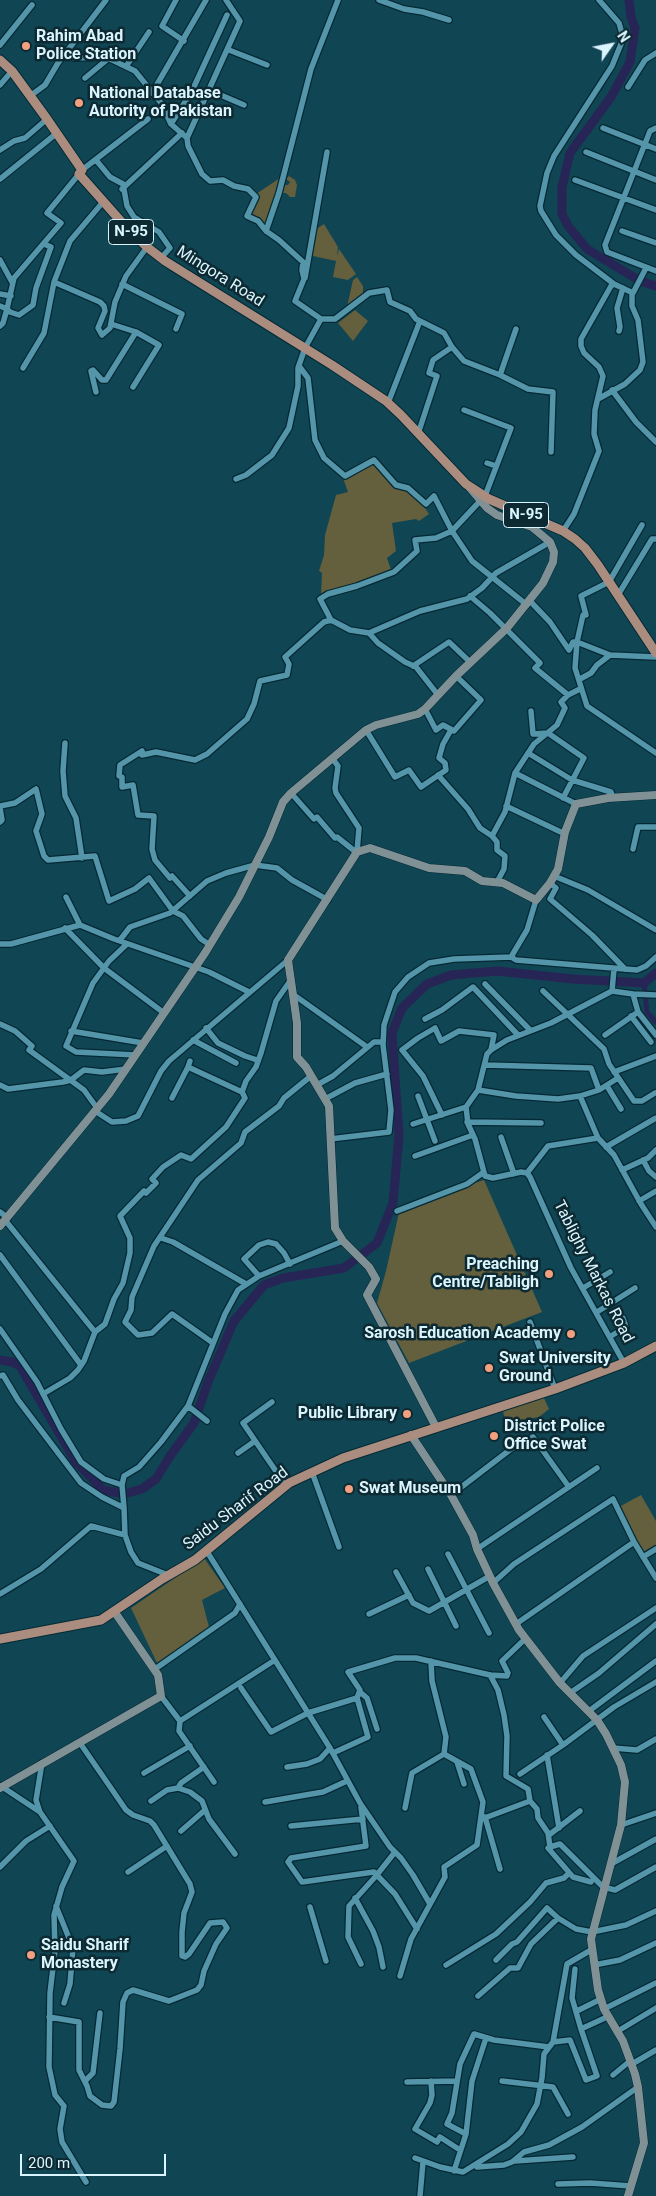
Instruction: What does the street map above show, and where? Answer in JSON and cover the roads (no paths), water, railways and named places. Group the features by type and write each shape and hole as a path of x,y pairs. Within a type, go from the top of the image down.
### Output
{"main road":[{"name":"Mingora Road","path":"0,60 12,71 47,119 80,172 103,202 147,247 161,258 305,348 388,403 466,484 482,498"},
{"name":"N-95","path":"482,498 563,530 585,548 656,653"},
{"path":"554,1389 625,1365 656,1347"},
{"path":"554,1389 624,1363 656,1347"},
{"name":"Saidu Sharif Road","path":"0,1639 101,1620 168,1575 195,1560 286,1486 312,1472 343,1458 554,1389"}],"street":[{"path":"30,96 45,85 66,51 106,0"},
{"path":"176,0 162,26 184,41"},
{"path":"152,93 184,41 206,0"},
{"path":"226,0 240,21 187,138 188,146 202,174 210,181 223,180 234,186 248,189 256,197 247,216 258,221 266,231 303,262 304,279"},
{"path":"266,231 279,193 311,68 338,0"},
{"path":"379,0 396,7 423,12 449,20"},
{"path":"599,0 618,23 622,37 621,44 612,66 554,156 547,173 540,206 541,211 556,235 576,255 614,284 633,292"},
{"path":"0,45 32,5"},
{"path":"171,124 192,91 227,15"},
{"path":"127,65 149,32"},
{"path":"228,50 267,65"},
{"path":"66,51 74,58 109,58 127,65 141,76 164,107 171,124 187,138"},
{"path":"628,87 645,60 656,53"},
{"path":"85,78 109,58"},
{"path":"0,85 12,71"},
{"path":"209,90 244,105"},
{"path":"0,150 14,140 25,138 47,119"},
{"path":"12,282 61,223 47,212 80,172 148,119"},
{"path":"603,128 656,149"},
{"path":"656,128 650,131 604,245 607,252 645,270 656,271"},
{"path":"122,189 182,132"},
{"path":"0,179 57,133"},
{"path":"327,152 304,279 295,301 321,319 335,319 369,293 387,290 390,302 410,311 420,322 444,333 452,347 464,361 500,375 528,389 552,392 552,452"},
{"path":"586,152 656,180"},
{"path":"96,160 110,177 123,184 122,189 134,217 159,232 170,248 161,258"},
{"path":"575,180 656,210"},
{"path":"23,368 44,333 54,282 70,241 103,202"},
{"path":"622,231 656,243"},
{"path":"0,306 19,315 33,305 36,288 51,247 44,244"},
{"path":"54,282 100,302 104,306 106,311 98,328 102,335 111,324 115,302 122,284 134,263 147,247"},
{"path":"0,260 12,282 11,296 3,323 0,326"},
{"path":"598,399 625,384 640,370 643,362 638,320 632,306 633,292 645,270"},
{"path":"122,284 182,314 176,329"},
{"path":"563,530 574,514 600,451 594,434 595,410 603,376 599,367 584,353 581,339 611,286 614,284"},
{"path":"618,331 620,327 617,308 623,288"},
{"path":"0,294 11,296"},
{"path":"236,479 246,475 272,455 289,428 298,386 299,366 305,348 321,319"},
{"path":"388,403 420,322"},
{"path":"111,324 136,332 159,345 133,387"},
{"path":"500,375 516,329"},
{"path":"96,392 91,372 93,370 102,380 106,380 136,332"},
{"path":"418,434 437,376 429,373 433,360 452,347"},
{"path":"299,366 308,378 315,440 324,458 345,476 374,460 396,485 408,488 426,504 434,496 452,531 472,561 529,603 550,622 568,650 573,642 578,642 610,655 656,657"},
{"path":"612,390 636,422 655,439"},
{"path":"464,410 511,428 482,498 452,531 436,538 415,540 416,551 394,572 357,586 328,594 320,599 331,620 350,630 368,633 420,611 442,606 470,596 482,588 496,573 550,542"},
{"path":"488,463 496,466"},
{"path":"4,1221 96,1110 195,968 239,897 269,837 280,808 291,793 366,730 376,725 418,714 425,709 470,662 506,629 529,603 549,573 554,552 550,542 532,527 498,515 482,498"},
{"path":"642,525 609,582 581,596 586,615 583,615 575,668 580,679 580,689 587,706 656,753"},
{"path":"618,595 652,539 656,539"},
{"path":"470,596 540,663 535,668 568,695"},
{"path":"190,896 172,876 170,878 155,860 152,850 154,816 138,815 133,785 122,787 122,777 119,776 120,765 142,751 142,755 156,752 195,760 207,754 247,719 254,704 260,681 287,675 289,664 285,657 324,622 331,620"},
{"path":"368,633 378,643 413,666 424,676 438,695"},
{"path":"413,666 449,642 470,662"},
{"path":"580,679 591,673 597,665 610,655"},
{"path":"425,709 436,730 443,726 454,731 481,700 456,676"},
{"path":"492,836 506,806 515,773 534,744 557,724 565,708 561,702 568,695 580,689"},
{"path":"531,711 533,734 548,733 584,758 563,798"},
{"path":"366,730 394,776 409,770 421,787 446,770 445,763 439,758 443,744 451,730"},
{"path":"65,743 63,771 65,796 66,802 72,808 76,818 82,858"},
{"path":"528,753 572,780 612,792 613,798"},
{"path":"0,1024 15,1031 32,1046 29,1050 84,1090 96,1110 112,1122 126,1121 138,1116 161,1071 206,1028 288,960 357,852 359,828 336,792 338,766 332,758"},
{"path":"515,773 576,804 613,798 656,796"},
{"path":"438,775 468,809 480,828 497,842 497,850 505,856 504,869 497,882"},
{"path":"0,822 2,820 0,807 14,802 36,789 42,814 36,831 44,856 48,860 95,856 109,901 135,889 149,878 173,911 183,916 201,939 210,945"},
{"path":"291,793 314,819 317,817 335,838 337,836 357,852"},
{"path":"510,957 527,930 536,900 552,880 560,864 565,834 576,804"},
{"path":"506,806 565,834"},
{"path":"633,849 638,827 656,827"},
{"path":"357,852 370,848 429,868 465,871 482,880 503,883 536,900"},
{"path":"120,940 130,927 173,911 207,881 226,873 255,865 276,868 292,880 328,900"},
{"path":"552,880 588,890 656,930"},
{"path":"552,880 556,888 550,899 592,935 625,969"},
{"path":"66,897 80,925"},
{"path":"0,944 10,944 80,925 233,983 249,992"},
{"path":"65,928 104,968 164,1013"},
{"path":"127,944 104,968 93,983 66,1046 76,1052 136,1055"},
{"path":"330,1139 389,1132 391,1110 383,1042 384,1025 391,1001 401,984 418,969 430,963 454,959 510,957 524,961 637,970 656,958"},
{"path":"288,960 297,1023 297,1058 311,1076 329,1106 335,1228 376,1279 367,1295 436,1427"},
{"path":"612,991 614,969"},
{"path":"242,1092 246,1081 256,1067 276,1001 290,981"},
{"path":"485,984 530,1030"},
{"path":"425,1018 442,1010 473,987 518,1035"},
{"path":"543,991 604,1049 614,1072 634,1101 642,1101 654,1092"},
{"path":"413,1124 466,1107 478,1090 487,1054 518,1035 551,1023 612,991 656,995"},
{"path":"634,994 638,1012 656,1035"},
{"path":"294,995 367,1047"},
{"path":"605,1036 638,1012"},
{"path":"631,1016 651,1042"},
{"path":"206,1028 218,1043 257,1060"},
{"path":"442,1115 422,1076 402,1050 436,1028 441,1041 459,1031 494,1036 491,1050"},
{"path":"71,1031 143,1044"},
{"path":"193,1040 236,1063"},
{"path":"317,1086 333,1076 374,1042 383,1042"},
{"path":"614,1072 656,1056"},
{"path":"43,1394 70,1378 81,1365 95,1332 105,1324 128,1266 130,1238 120,1216 144,1191 146,1193 156,1183 152,1179 163,1167 181,1156 191,1159 226,1127 245,1098 242,1092 189,1064 172,1098"},
{"path":"484,1065 591,1068 599,1090"},
{"path":"0,1085 8,1089 64,1082 71,1080 84,1070 102,1072 126,1069"},
{"path":"325,1099 355,1083 387,1074"},
{"path":"213,1343 172,1314 152,1333 138,1335 125,1322 131,1310 132,1298 143,1276 154,1246 198,1180 241,1144 246,1132 279,1106 284,1098 311,1076"},
{"path":"478,1090 516,1096 558,1099 580,1096 599,1090 618,1078"},
{"path":"606,1086 620,1109"},
{"path":"418,1096 435,1141"},
{"path":"580,1096 598,1138 614,1155 639,1201 656,1227"},
{"path":"466,1107 467,1122 473,1135 485,1176 490,1178 527,1173 548,1146 598,1138"},
{"path":"606,1147 656,1118"},
{"path":"467,1122 541,1123"},
{"path":"415,1156 473,1135"},
{"path":"500,1136 514,1174"},
{"path":"622,1170 643,1160 656,1150"},
{"path":"643,1160 648,1171 656,1178"},
{"path":"397,1211 467,1184 484,1172"},
{"name":"Tablighy Markas Road","path":"527,1173 583,1288 611,1336 624,1363"},
{"path":"639,1201 656,1191"},
{"path":"0,1212 4,1221 95,1332"},
{"path":"161,1238 173,1242 246,1284"},
{"path":"259,1276 244,1259 260,1245 268,1242 276,1244 290,1264"},
{"path":"168,1575 138,1563 131,1552 125,1535 122,1485 124,1476 139,1467 188,1406 213,1343 238,1290 259,1276 346,1244"},
{"path":"0,1255 81,1365"},
{"path":"583,1288 610,1272"},
{"path":"597,1312 635,1288"},
{"path":"611,1336 626,1326 623,1318"},
{"path":"530,1322 554,1389"},
{"path":"0,1329 27,1366 81,1462 104,1479 122,1485"},
{"path":"0,1376 3,1375 18,1400 81,1483 102,1497 124,1508"},
{"path":"272,1402 243,1423 286,1486"},
{"path":"188,1406 207,1421"},
{"path":"411,1435 451,1496 473,1535 476,1549 516,1624 560,1683 597,1720 621,1765 625,1782 621,1825 592,1932 591,1950 604,2009 607,2017 618,2031 631,2062 638,2087 644,2143 628,2196"},
{"path":"451,1496 511,1449 533,1437 569,1487"},
{"path":"238,1453 255,1440"},
{"path":"476,1549 597,1468"},
{"path":"312,1472 339,1547"},
{"path":"396,1572 413,1603 429,1611 466,1590 491,1580 612,1499 634,1542 656,1578"},
{"path":"0,1594 41,1569 91,1526 125,1535"},
{"path":"516,1624 634,1542"},
{"path":"643,1557 656,1549"},
{"path":"206,1550 332,1751 360,1803 413,1874 430,1904"},
{"path":"448,1554 488,1633"},
{"path":"428,1569 456,1626"},
{"path":"369,1614 409,1596"},
{"path":"155,1669 235,1613 240,1604"},
{"path":"560,1683 583,1656 656,1608"},
{"path":"114,1611 155,1669 160,1681 161,1696 180,1720 179,1731 214,1782"},
{"path":"570,1693 599,1673 656,1624"},
{"path":"286,1767 308,1764 332,1751 368,1737 359,1695 348,1672 395,1658 416,1658 490,1675 509,1676 502,1661 526,1639"},
{"path":"180,1720 275,1660"},
{"path":"431,1661 432,1681 446,1737 444,1754"},
{"path":"589,1711 656,1661"},
{"path":"490,1675 498,1690 504,1716 507,1736 506,1776 528,1789 530,1801 536,1808 538,1818 549,1835 550,1847 560,1844 603,1887 615,1890 656,1867"},
{"path":"520,1774 597,1720 656,1682"},
{"path":"241,1688 271,1732 308,1713 359,1695 367,1698 377,1729"},
{"path":"40,1812 1,1787 161,1696"},
{"path":"544,1716 563,1745"},
{"path":"613,1748 636,1750 656,1739"},
{"path":"49,2018 79,2022 78,2066 91,2098 106,2107 112,2106 120,2049 123,2002 127,1993 133,1990 169,2001 197,1990 216,1944 227,1928 223,1922 210,1923 189,1954 184,1957 182,1956 182,1932 191,1888 150,1821 133,1815 126,1810 80,1743"},
{"path":"144,1773 190,1746"},
{"path":"400,1976 416,1929 445,1877 444,1867 476,1848 483,1818 483,1802 471,1769 444,1754"},
{"path":"405,1808 412,1773 444,1754"},
{"path":"547,1755 559,1828"},
{"path":"457,1762 464,1784"},
{"path":"42,1763 36,1800 40,1812 74,1861 54,1915 55,1951 50,1993 49,2067 55,2095 64,2106 60,2129 62,2142 86,2182"},
{"path":"178,1788 181,1782 204,1767"},
{"path":"265,1802 324,1792 347,1781"},
{"path":"151,1802 167,1790 178,1788 190,1792 202,1801 209,1819 235,1854"},
{"path":"483,1818 530,1801"},
{"path":"360,1803 367,1844 364,1848 291,1858 288,1862 302,1882 374,1872 395,1894 416,1929"},
{"path":"181,1831 206,1810"},
{"path":"549,1835 580,1812"},
{"path":"621,1825 656,1813"},
{"path":"483,1818 500,1869"},
{"path":"291,1826 363,1819"},
{"path":"0,1867 26,1842 50,1826"},
{"path":"611,1864 656,1839"},
{"path":"128,1872 167,1846"},
{"path":"548,1848 573,1877 590,1882"},
{"path":"361,1964 348,1933 349,1906 395,1852"},
{"path":"446,1965 496,1934 530,1902 546,1883 564,1878 569,1873"},
{"path":"355,1898 374,1930 383,1967"},
{"path":"56,1906 73,1948 70,1984 64,2003"},
{"path":"310,1907 326,1961"},
{"path":"496,1960 512,1944 517,1942 547,1908 558,1918 576,1929 592,1932 626,1925 656,1911"},
{"path":"478,1996 510,1968 518,1968 531,1944 558,1918"},
{"path":"594,1965 620,1960 656,1943"},
{"path":"415,2158 454,2171 464,2172 474,2168 508,2144 521,2132 537,2104 544,2054 551,2045 568,1964 591,1950"},
{"path":"466,2134 447,2124 452,2113 460,2064 474,2034 486,2038 551,2045 570,2040 586,2080 597,2076 572,1998 575,1969"},
{"path":"604,2009 656,1983"},
{"path":"577,2011 601,1999"},
{"path":"618,2031 656,2008"},
{"path":"85,2081 93,2073 100,2012"},
{"path":"581,2029 607,2017"},
{"path":"454,2171 466,2134 472,2081 486,2038"},
{"path":"613,2075 631,2062 656,2050"},
{"path":"431,2081 432,2095 430,2103 415,2129 436,2142 440,2137 460,2150"},
{"path":"407,2082 456,2081"},
{"path":"502,2081 555,2089 568,2114"},
{"path":"512,2162 524,2152 549,2145 582,2127 638,2087"},
{"path":"474,2168 504,2165 522,2159 526,2161 573,2156"},
{"path":"420,2196 423,2162"},
{"path":"558,2184 590,2183 632,2186"}],"waterway":[{"path":"629,0 631,17 635,28 630,62 611,97 570,153 562,187 562,214 568,226 587,249 640,281 656,286"},
{"path":"0,1360 12,1362 20,1366 76,1462 103,1490 124,1494 142,1489 156,1479 194,1423 208,1382 234,1321 264,1285 283,1278 344,1268 377,1243 393,1203 399,1135 392,1033 402,1008 427,984 451,975 497,971 573,979 644,983 656,973"},
{"path":"644,983 647,1012 656,1022"}],"place":[{"name":"Rahim Abad Police Station","path":"26,46"},
{"name":"National Database Autority of Pakistan","path":"79,103"},
{"name":"Preaching Centre/Tabligh","path":"549,1274"},
{"name":"Sarosh Education Academy","path":"571,1334"},
{"name":"Swat University Ground","path":"489,1368"},
{"name":"Public Library","path":"407,1414"},
{"name":"District Police Office Swat","path":"494,1436"},
{"name":"Swat Museum","path":"349,1489"},
{"name":"Saidu Sharif Monastery","path":"31,1955"}]}
